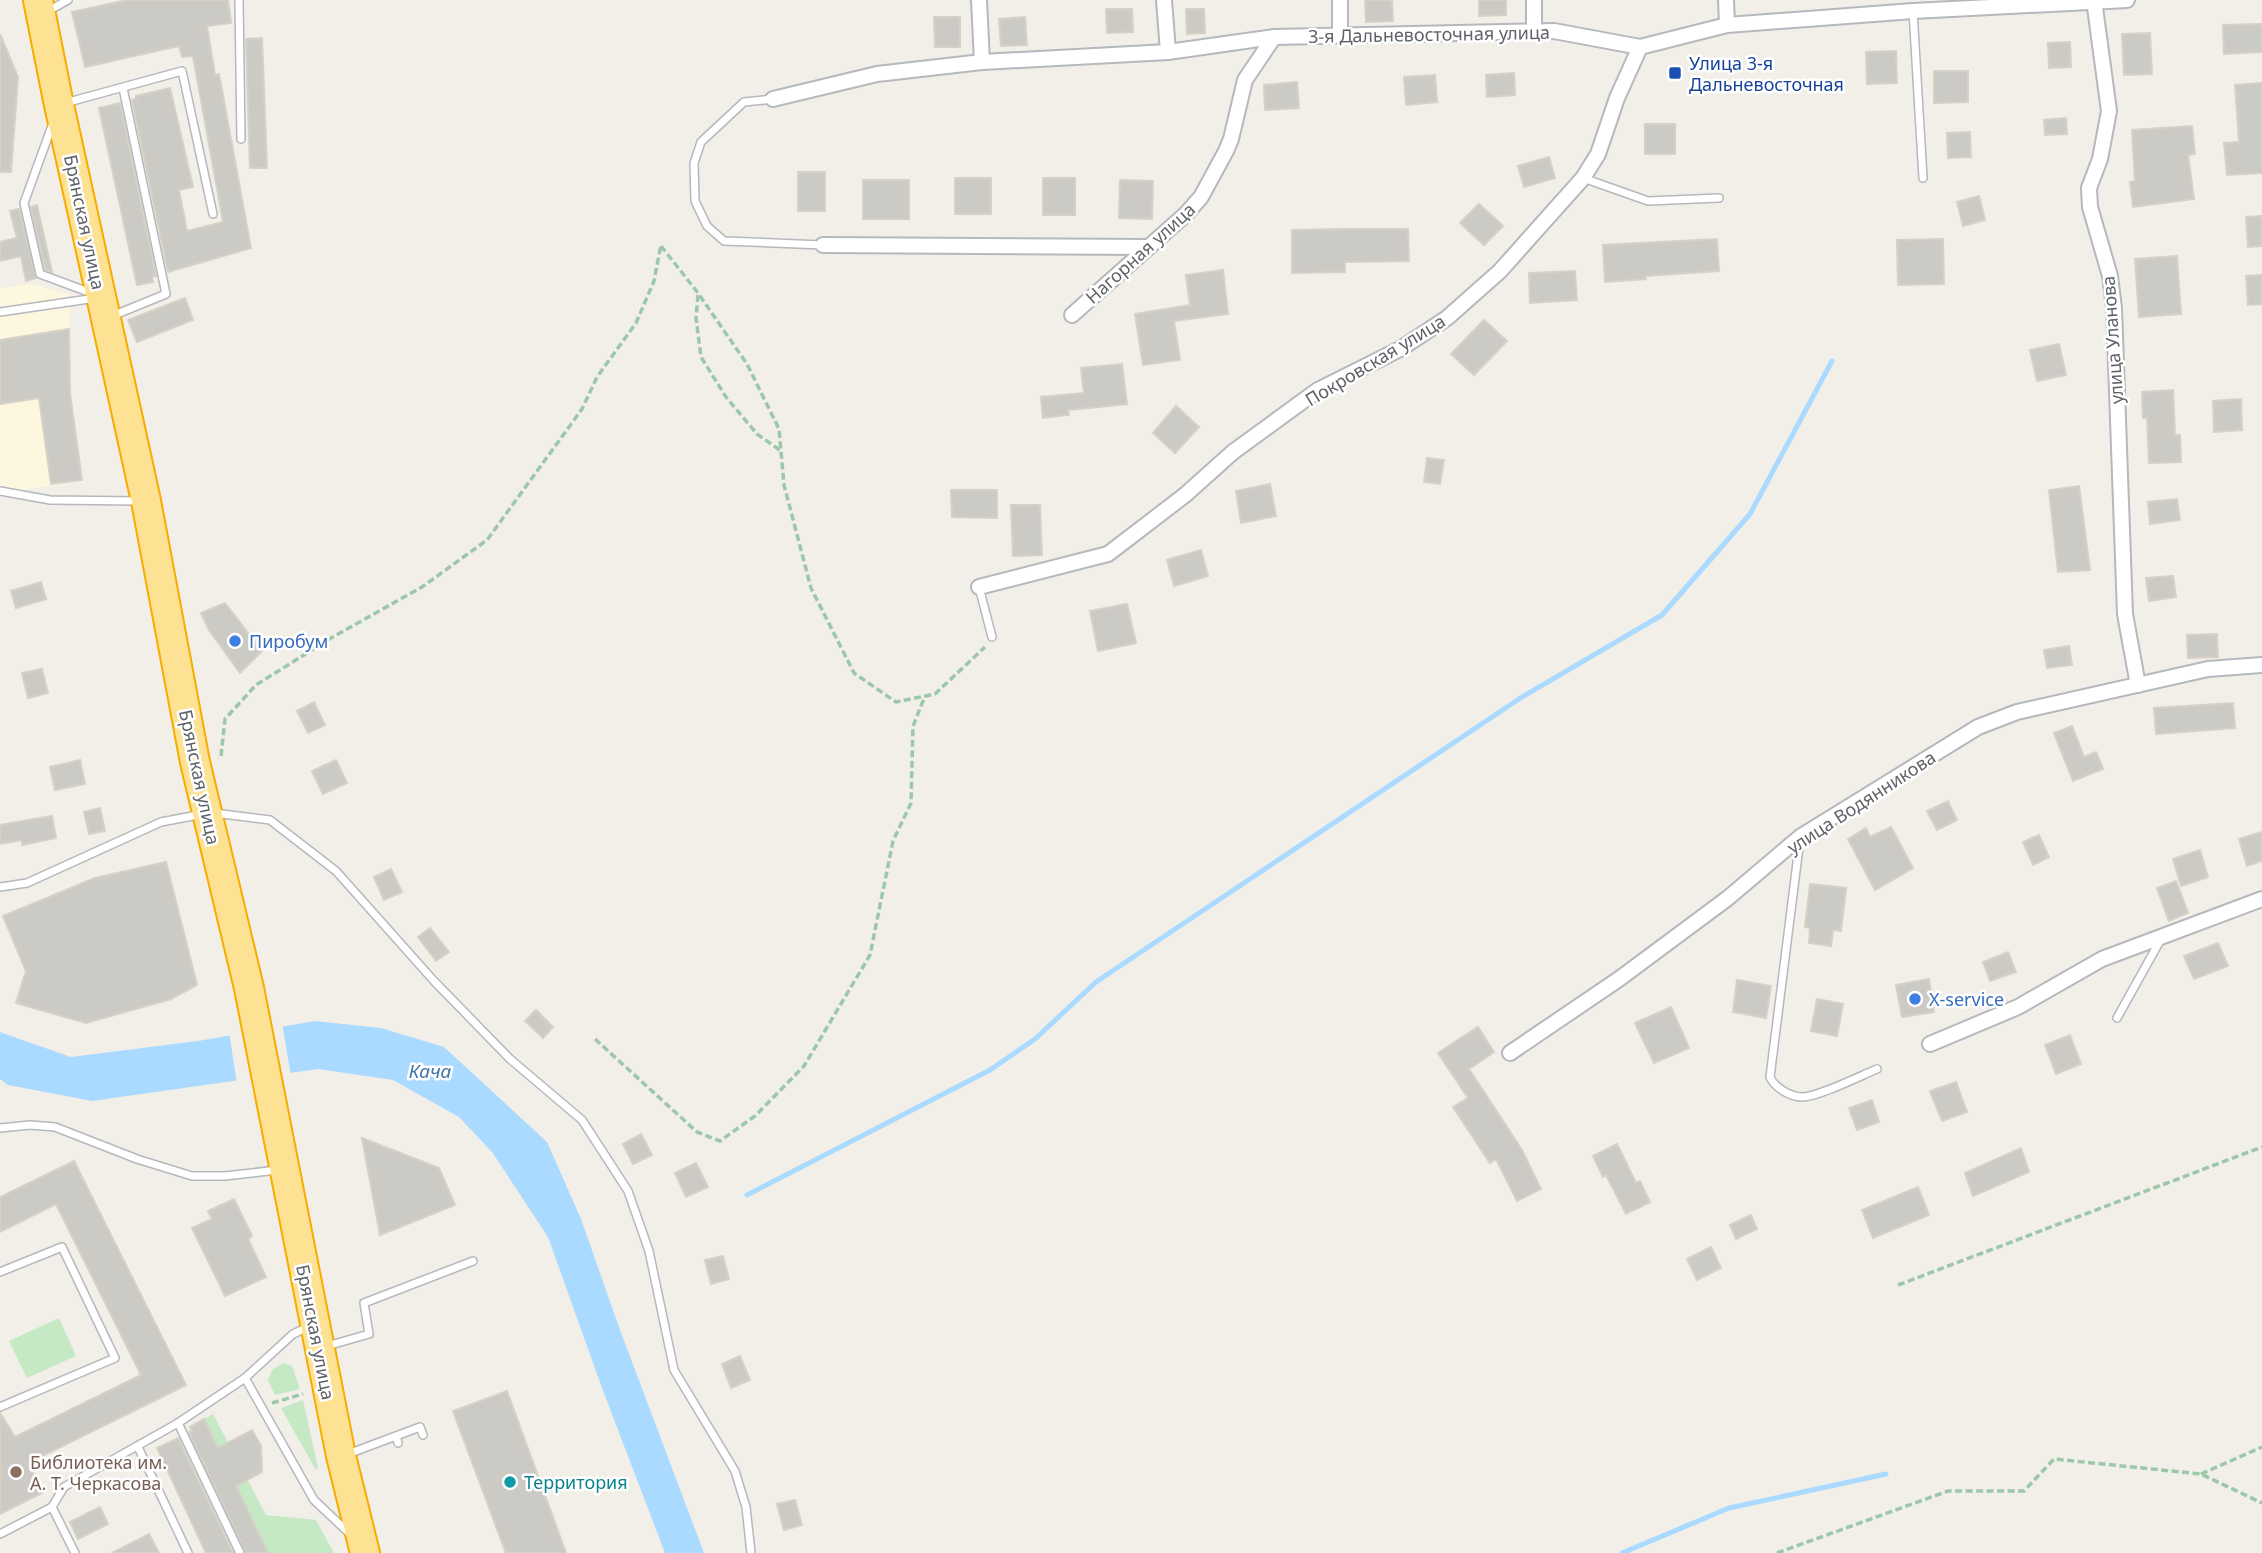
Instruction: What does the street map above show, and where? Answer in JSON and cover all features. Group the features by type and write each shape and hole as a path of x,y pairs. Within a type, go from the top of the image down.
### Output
{"highway":[{"name":"Брянская улица","path":"40,8 146,501 195,762 249,988 341,1456 364,1549"}],"street":[{"path":"979,0 982,62"},
{"path":"1164,0 1168,52"},
{"path":"1340,0 1340,34"},
{"path":"1534,0 1534,32"},
{"path":"1726,0 1727,25"},
{"name":"3-я Дальневосточная улица","path":"773,99 877,74 982,62 1168,52 1274,37 1554,31 1640,47 1727,25 1913,6 2127,0"},
{"name":"улица Уланова","path":"2094,1 2109,111 2100,159 2089,188 2090,207 2110,276 2114,308 2125,614 2138,685"},
{"name":"Нагорная улица","path":"1072,315 1186,214 1201,197 1231,139 1245,80 1274,37"},
{"name":"Покровская улица","path":"979,587 1108,554 1185,495 1233,453 1318,390 1400,349 1447,318 1500,271 1583,178 1598,154 1617,98 1640,47"},
{"path":"823,245 1148,247"},
{"name":"улица Водянникова","path":"1510,1053 1619,979 1728,898 1800,837 1979,727 2017,712 2208,669 2262,665"},
{"path":"1930,1044 2018,1007 2102,959 2262,899"}],"lane":[{"path":"40,8 68,0"},
{"path":"239,0 241,139"},
{"path":"1913,6 1923,178"},
{"path":"104,308 40,274 24,203 59,105 182,71 213,214"},
{"path":"0,312 104,308 166,294 123,88"},
{"path":"773,99 744,102 701,142 694,163 695,201 707,226 724,241 823,245"},
{"path":"1583,178 1648,201 1719,198"},
{"path":"0,491 50,500 146,501"},
{"path":"979,587 992,637"},
{"path":"0,887 27,883 161,822 208,813 270,820 336,871 510,1059 582,1120 628,1191 649,1251 674,1370 734,1471 746,1507 751,1553"},
{"path":"1800,837 1770,1077 1773,1083 1789,1094 1802,1097 1877,1069"},
{"path":"2117,1018 2163,936"},
{"path":"0,1128 30,1125 55,1127 136,1160 192,1176 225,1176 283,1169"},
{"path":"0,1272 62,1247 115,1358 0,1408"},
{"path":"0,1534 52,1507 64,1487 178,1423 245,1378 293,1334 369,1334 365,1303 473,1261"},
{"path":"245,1378 314,1500 364,1549"},
{"path":"178,1423 240,1553"},
{"path":"341,1456 397,1440 420,1427 423,1435"},
{"path":"138,1447 188,1553"},
{"path":"52,1507 75,1553"}],"path":[{"path":"221,756 225,719 256,685 331,638 422,587 487,540 582,408 597,377 636,323 654,281 660,246 698,293 747,364 779,429 784,485 811,588 854,673 896,702 935,694 980,654 992,637"},
{"path":"698,293 696,318 701,357 726,397 757,434 781,451"},
{"path":"594,1039 697,1132 720,1141 755,1116 788,1083 804,1066 870,955 893,841 911,803 913,726 925,696"},
{"path":"1898,1285 2262,1147"},
{"path":"277,1400 303,1394"},
{"path":"2201,1474 2262,1447"},
{"path":"1777,1553 1948,1490 2024,1490 2053,1459 2201,1474 2262,1503"}],"shaded area":[{"path":"31,284 70,294 70,394 82,480 0,494 0,288"}],"green space":[{"path":"59,1318 76,1356 27,1378 9,1341"},
{"path":"284,1363 292,1366 300,1389 275,1395 268,1380 273,1369"},
{"path":"303,1400 318,1468 316,1470 281,1408"},
{"path":"213,1414 266,1515 316,1520 334,1553 268,1553 204,1419"}],"water":[{"name":"Кача","path":"315,1021 381,1028 444,1047 547,1142 581,1219 704,1553 665,1553 548,1237 492,1152 459,1117 393,1080 318,1069 92,1101 8,1085 0,1079 0,1032 71,1057 198,1041"}],"pier":[{"path":"282,1023 291,1076 237,1084 229,1032"}],"building":[{"path":"127,0 228,0 231,23 207,26 215,75 219,74 251,248 168,272 132,100 136,99 136,96 170,88 193,187 179,190 187,231 223,222 193,56 182,57 179,46 85,67 72,12"},
{"path":"1365,0 1392,0 1393,21 1366,22"},
{"path":"1479,0 1506,0 1506,15 1479,16"},
{"path":"1106,9 1132,9 1133,32 1107,33"},
{"path":"1186,9 1204,9 1205,33 1187,34"},
{"path":"934,17 960,17 960,47 935,47"},
{"path":"1025,17 1027,45 1001,46 999,19"},
{"path":"2262,24 2262,52 2224,54 2223,25"},
{"path":"2150,33 2152,74 2124,75 2122,34"},
{"path":"0,34 18,77 11,172 0,172"},
{"path":"262,38 267,168 250,168 246,39"},
{"path":"2070,42 2071,67 2049,68 2048,43"},
{"path":"1896,51 1897,83 1867,84 1866,52"},
{"path":"1934,71 1968,71 1968,102 1934,103"},
{"path":"1514,73 1515,95 1487,97 1486,75"},
{"path":"1435,75 1437,102 1406,105 1404,77"},
{"path":"1297,82 1299,108 1265,110 1264,85"},
{"path":"2262,83 2262,173 2227,175 2224,143 2239,142 2235,85"},
{"path":"120,103 156,276 152,277 153,282 137,285 99,108"},
{"path":"2066,118 2067,134 2045,135 2044,120"},
{"path":"1645,124 1675,124 1675,154 1645,154"},
{"path":"2192,126 2195,154 2188,155 2194,199 2133,207 2130,182 2135,181 2132,130"},
{"path":"1970,132 1971,157 1948,158 1947,133"},
{"path":"1549,157 1555,178 1524,187 1518,166"},
{"path":"798,172 825,172 825,211 798,211"},
{"path":"955,178 991,178 991,214 955,214"},
{"path":"1043,178 1075,178 1075,215 1043,215"},
{"path":"863,180 909,180 909,219 863,219"},
{"path":"1120,180 1153,181 1152,219 1119,218"},
{"path":"1979,196 1985,220 1963,226 1957,202"},
{"path":"1479,204 1503,226 1484,245 1460,223"},
{"path":"37,205 52,272 45,269 31,207"},
{"path":"19,209 36,278 26,281 21,256 0,261 0,242 17,238 10,211"},
{"path":"2262,216 2262,246 2248,247 2246,217"},
{"path":"1408,229 1409,261 1345,262 1345,272 1292,273 1292,230"},
{"path":"1717,239 1719,271 1645,276 1646,279 1605,282 1603,245"},
{"path":"1943,239 1944,284 1898,285 1897,240"},
{"path":"2177,256 2181,314 2139,317 2135,259"},
{"path":"1223,270 1228,314 1174,321 1180,360 1143,365 1135,314 1190,305 1186,275"},
{"path":"1575,271 1577,300 1530,303 1529,273"},
{"path":"2262,275 2262,304 2248,305 2246,276"},
{"path":"185,298 193,320 137,342 128,320"},
{"path":"1484,320 1507,341 1474,375 1451,354"},
{"path":"69,329 70,394 82,480 51,484 39,398 0,404 0,340"},
{"path":"2059,344 2066,375 2037,381 2030,350"},
{"path":"1122,364 1127,404 1068,410 1069,415 1043,418 1041,397 1084,393 1081,368"},
{"path":"2173,390 2175,435 2180,435 2181,462 2149,463 2147,418 2143,418 2142,392"},
{"path":"2241,399 2242,430 2214,432 2213,401"},
{"path":"1176,406 1199,427 1175,453 1153,433"},
{"path":"1427,458 1444,460 1440,484 1424,482"},
{"path":"1270,484 1276,516 1241,523 1236,491"},
{"path":"2079,486 2090,570 2058,572 2049,490"},
{"path":"951,490 997,490 997,518 952,517"},
{"path":"2177,499 2180,520 2150,524 2148,502"},
{"path":"1011,505 1040,505 1042,555 1013,556"},
{"path":"1201,550 1208,576 1174,586 1167,560"},
{"path":"2173,576 2176,597 2149,601 2146,578"},
{"path":"41,582 46,599 16,608 11,591"},
{"name":"Пиробум","path":"225,603 262,651 240,673 209,630 201,613"},
{"path":"1127,604 1136,643 1098,651 1090,611"},
{"path":"2217,634 2218,657 2188,658 2187,635"},
{"path":"2069,646 2072,665 2047,668 2044,650"},
{"path":"42,669 48,693 28,698 22,673"},
{"path":"314,702 325,725 308,733 297,711"},
{"path":"2233,703 2235,728 2156,734 2154,708"},
{"path":"2072,726 2084,757 2096,752 2103,769 2073,781 2054,733"},
{"path":"80,760 85,784 55,790 50,767"},
{"path":"336,760 347,783 323,794 312,771"},
{"path":"1948,801 1957,820 1937,830 1927,811"},
{"path":"100,808 105,831 89,834 84,812"},
{"path":"52,816 56,838 22,845 22,840 0,844 0,825"},
{"path":"1891,827 1913,868 1875,890 1848,839 1866,828 1870,837"},
{"path":"2262,832 2262,861 2247,866 2239,839"},
{"path":"2039,835 2049,857 2033,865 2023,842"},
{"path":"2200,850 2208,877 2181,886 2173,859"},
{"path":"166,862 197,985 171,999 86,1023 16,1003 26,971 3,916 95,878"},
{"path":"391,869 402,892 384,900 374,877"},
{"path":"2176,881 2188,913 2169,921 2157,888"},
{"path":"1810,884 1846,888 1841,931 1833,930 1831,946 1809,943 1810,928 1805,927"},
{"path":"430,928 449,952 436,961 418,937"},
{"path":"2218,943 2228,966 2194,979 2184,956"},
{"path":"2008,952 2016,972 1990,981 1983,962"},
{"path":"1929,979 1934,1012 1902,1017 1896,985"},
{"path":"1737,980 1771,986 1766,1018 1733,1012"},
{"path":"1817,999 1843,1004 1837,1036 1811,1031"},
{"path":"1671,1007 1689,1048 1654,1063 1635,1023"},
{"path":"536,1010 553,1027 543,1038 525,1021"},
{"path":"1478,1027 1494,1052 1469,1069 1522,1150 1541,1189 1517,1201 1496,1159 1490,1163 1453,1107 1468,1098 1438,1053"},
{"path":"2070,1035 2081,1064 2056,1074 2045,1045"},
{"path":"1956,1082 1967,1112 1942,1121 1930,1091"},
{"path":"1872,1100 1879,1122 1857,1130 1849,1108"},
{"path":"641,1134 652,1155 633,1164 623,1144"},
{"path":"362,1138 439,1168 455,1205 380,1235"},
{"path":"1617,1144 1636,1183 1640,1181 1650,1202 1626,1214 1593,1156"},
{"path":"2021,1148 2029,1172 1973,1196 1965,1173"},
{"path":"74,1161 186,1385 28,1463 42,1493 0,1514 0,1413 15,1437 141,1375 56,1204 0,1232 0,1197"},
{"path":"696,1163 708,1187 686,1197 675,1173"},
{"path":"1918,1187 1929,1215 1873,1238 1862,1210"},
{"path":"234,1199 252,1236 248,1239 266,1277 225,1296 192,1228 212,1219 208,1211"},
{"path":"1751,1215 1757,1229 1736,1239 1730,1225"},
{"path":"1711,1247 1721,1268 1697,1280 1687,1259"},
{"path":"723,1256 729,1279 711,1284 705,1260"},
{"path":"740,1356 750,1380 731,1388 722,1364"},
{"name":"Территория","path":"507,1391 566,1553 506,1553 453,1411"},
{"path":"204,1419 218,1448 252,1430 261,1446 262,1472 236,1486 268,1553 246,1553 189,1432 192,1431 190,1427"},
{"path":"178,1438 233,1553 206,1553 157,1448"},
{"path":"795,1500 802,1525 784,1530 777,1504"},
{"path":"100,1507 108,1524 78,1539 70,1522"},
{"path":"149,1534 159,1553 112,1553"}],"waterway":[{"path":"747,1195 990,1070 1035,1039 1096,982 1522,697 1662,615 1750,514 1832,361"},
{"path":"1622,1553 1729,1508 1886,1474"}],"place":[{"name":"Улица 3-я Дальневосточная","path":"1675,73"},
{"name":"Пиробум","path":"235,641"},
{"name":"X-service","path":"1915,999"},
{"name":"Библиотека им. А. Т. Черкасова","path":"16,1472"},
{"name":"Территория","path":"510,1482"}]}
